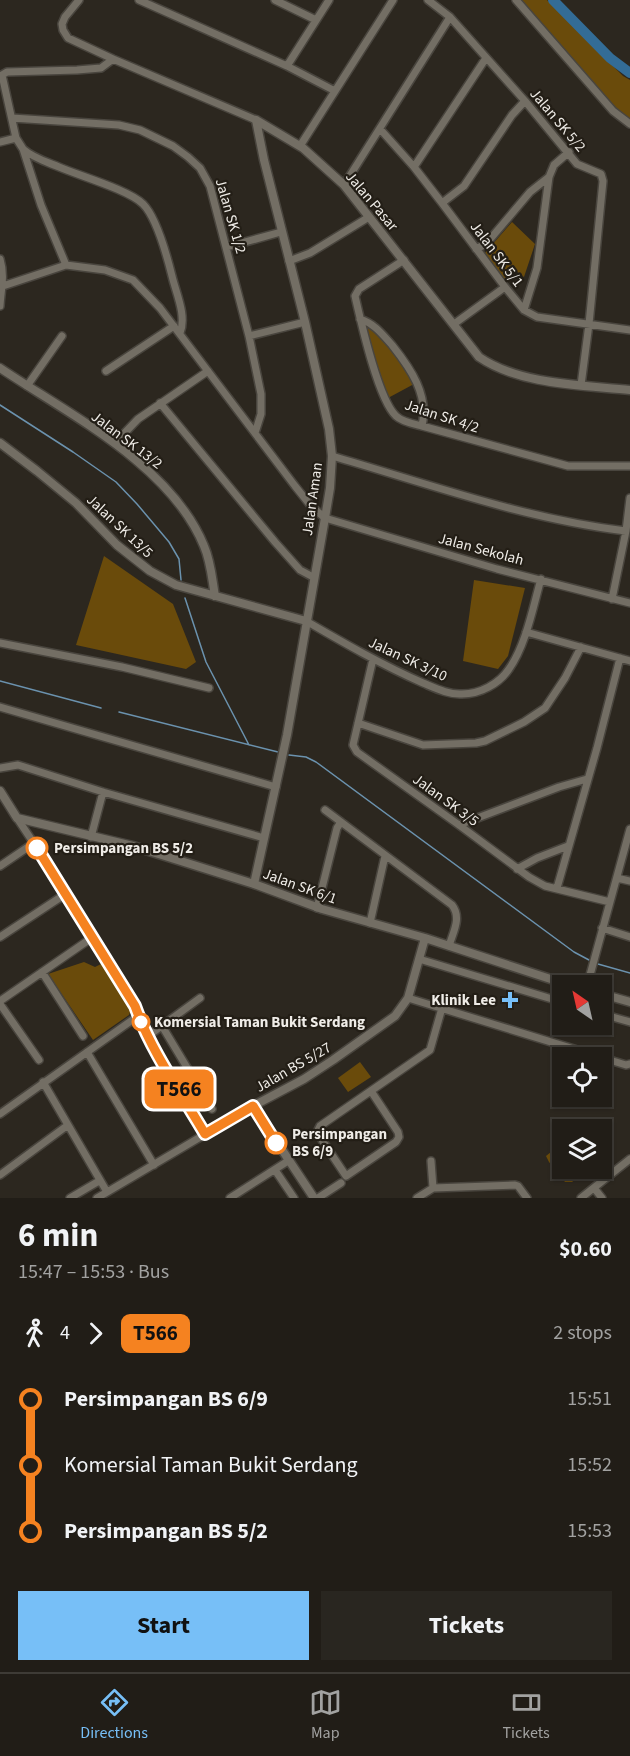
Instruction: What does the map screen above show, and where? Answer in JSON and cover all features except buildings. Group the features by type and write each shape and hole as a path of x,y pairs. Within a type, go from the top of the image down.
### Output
{"street":[{"name":"Jalan Pasar","path":"79,0 62,24 68,38 256,120 300,146 344,185 479,357 492,365 525,378 630,390"},
{"path":"139,0 287,66 335,92"},
{"path":"155,7 159,0"},
{"path":"274,0 316,20"},
{"path":"287,66 329,0"},
{"path":"300,146 393,0"},
{"name":"Jalan SK 5/2","path":"428,0 450,17 580,166 600,174 603,181 581,385"},
{"path":"516,0 613,111 630,124"},
{"path":"344,185 450,17"},
{"path":"414,167 486,58"},
{"path":"66,265 41,205 23,149 16,138 3,79 4,73 101,68 113,59"},
{"path":"442,203 464,186 512,115 525,101"},
{"name":"Jalan SK 1/2","path":"12,118 119,125 140,130 173,146 200,168 210,186 249,336 261,394 261,414 255,433"},
{"name":"Jalan Aman","path":"254,884 286,735 330,488 332,456 324,402 281,232 256,120"},
{"name":"Jalan SK 5/1","path":"380,129 414,167 524,310 537,317 630,330"},
{"path":"0,142 16,138"},
{"path":"23,149 31,155 72,173 130,195 143,204 152,215 168,260 183,319 180,333"},
{"path":"524,310 537,268 549,177 554,165 569,152"},
{"path":"476,249 486,244 530,192 549,177"},
{"path":"289,261 310,253 369,217"},
{"path":"227,247 281,232"},
{"path":"0,259 4,277 0,306"},
{"name":"Jalan SK 4/2","path":"404,260 358,289 355,296 379,382 391,410 400,420 568,466 630,466"},
{"path":"1,287 66,265 105,270 133,280 147,293 180,333 311,506 325,518"},
{"path":"454,324 505,287"},
{"path":"360,319 376,327 406,362 413,374 423,404 422,426"},
{"path":"249,336 304,322"},
{"path":"106,372 174,326"},
{"path":"27,386 62,336"},
{"name":"Jalan SK 13/2","path":"0,368 115,443 154,476 188,518 205,548 215,596"},
{"path":"115,443 138,419 208,370"},
{"path":"160,403 275,542 300,570 313,577"},
{"name":"Jalan SK 13/5","path":"0,443 76,503 117,544 150,572 176,585 306,621"},
{"path":"332,456 546,518 627,531"},
{"path":"612,598 627,531 630,498"},
{"name":"Jalan Sekolah","path":"325,518 497,569 630,603"},
{"name":"Jalan SK 3/10","path":"306,621 372,659 443,691 462,694 481,691 498,681 516,660 541,579"},
{"path":"526,632 630,661"},
{"path":"0,643 122,667 209,688"},
{"path":"358,723 423,745 485,741 524,722 545,708 565,678 581,647"},
{"path":"557,888 620,658"},
{"name":"Jalan SK 3/5","path":"372,659 353,745 357,752 516,869 545,886 610,902"},
{"path":"0,707 276,787"},
{"path":"0,768 18,765 264,838"},
{"path":"459,825 559,787 587,779"},
{"path":"0,791 67,893 135,1006 148,1035 205,1134"},
{"path":"91,837 103,792"},
{"path":"325,810 452,905 458,912 449,946"},
{"name":"Jalan SK 6/1","path":"17,818 133,846 254,884 317,908 425,938 552,979"},
{"path":"317,908 337,828 341,822"},
{"path":"589,975 630,829"},
{"path":"0,866 34,843"},
{"path":"516,869 568,846"},
{"path":"370,923 385,856"},
{"path":"617,878 630,881"},
{"path":"0,937 67,893"},
{"path":"602,928 630,937"},
{"path":"39,1060 0,1002 93,937"},
{"name":"Jalan BS 5/27","path":"97,1198 253,1106 304,1079 395,1016 408,998 425,938"},
{"path":"419,958 552,999"},
{"path":"42,972 83,1036"},
{"path":"612,997 630,1002"},
{"path":"148,1035 200,998"},
{"path":"408,998 626,1065 630,1064"},
{"path":"371,1091 399,1137 396,1142 346,1176 318,1134 318,1129 320,1126 430,1050 442,1008"},
{"path":"0,1114 138,1016"},
{"path":"612,1017 630,1022"},
{"path":"162,1026 212,1109"},
{"path":"87,1052 154,1165"},
{"path":"43,1082 106,1192"},
{"path":"253,1106 288,1161 316,1198 341,1183"},
{"path":"0,1175 68,1125"},
{"path":"581,1198 630,1159"},
{"path":"230,1198 288,1161"},
{"path":"431,1161 433,1188"},
{"path":"275,1170 294,1198"},
{"path":"70,1198 99,1181"},
{"path":"417,1198 433,1188 515,1185 527,1198"},
{"path":"594,1188 602,1198"}],"shaded area":[{"path":"520,0 547,0 623,76 630,80 630,119 624,116 571,62 551,33 544,29"},
{"path":"512,222 535,244 524,277 516,271 504,283 485,253"},
{"path":"367,324 386,342 414,384 388,398 380,379"},
{"path":"104,556 173,604 196,662 186,669 76,645"},
{"path":"474,580 525,588 508,656 498,669 463,661"},
{"path":"84,962 95,967 105,962 133,1004 129,1015 93,1040 48,974"},
{"path":"360,1062 371,1077 348,1092 338,1078"},
{"path":"552,1151 552,1166 549,1162 546,1156"},
{"path":"563,1179 576,1179 572,1182 565,1182"}],"waterway":[{"path":"553,0 610,58 630,73"},
{"path":"0,405 116,482 169,542 179,559 181,580"},
{"path":"185,598 206,662 249,745"},
{"path":"0,681 101,708"},
{"path":"119,712 278,752"},
{"path":"289,755 306,757 316,762 574,952 589,960"},
{"path":"598,964 630,973"}],"bus line":[{"name":"T566","path":"37,848 135,1006 148,1035 205,1134 253,1106 276,1143"}],"place":[{"name":"Persimpangan BS 5/2","path":"37,848"},
{"name":"Klinik Lee","path":"510,1000"},
{"name":"Komersial Taman Bukit Serdang","path":"141,1022"},
{"name":"Persimpangan BS 6/9","path":"276,1143"}]}
